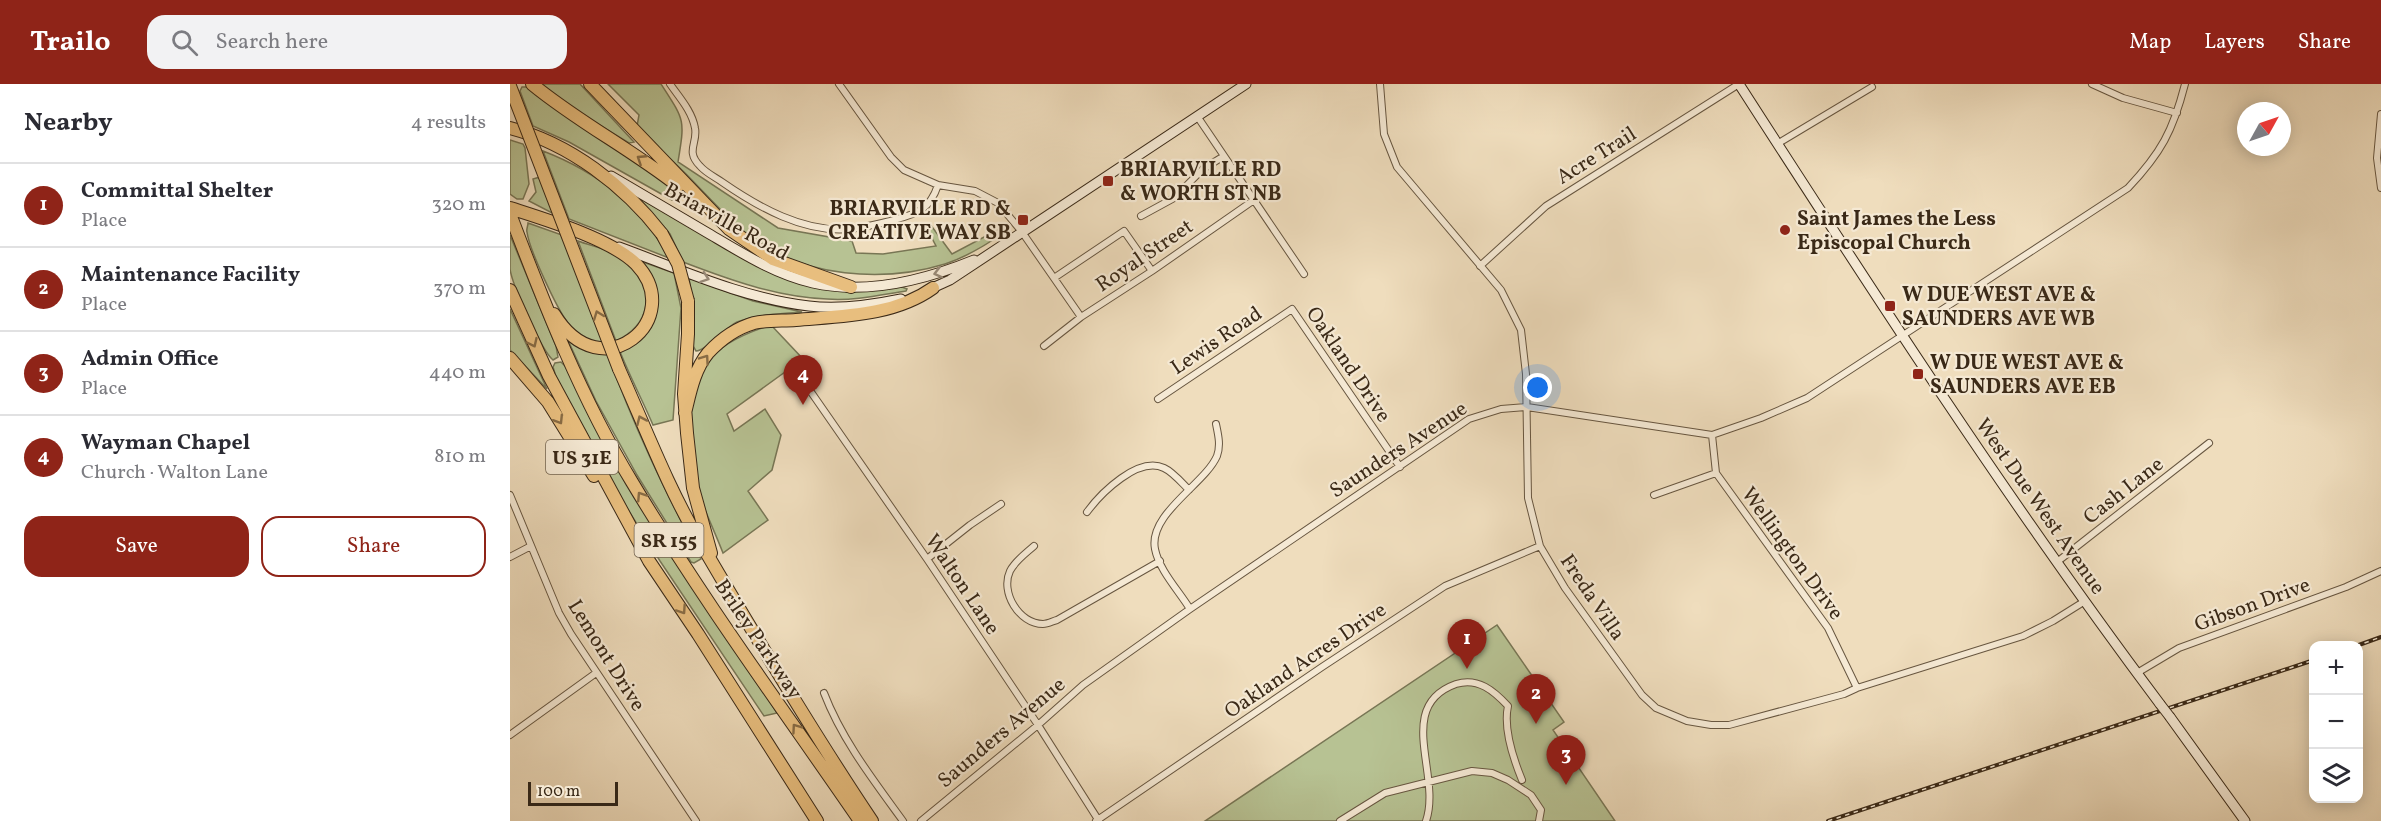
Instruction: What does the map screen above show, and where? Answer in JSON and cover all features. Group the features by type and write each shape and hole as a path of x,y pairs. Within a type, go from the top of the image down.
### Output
{"highway":[{"path":"532,84 569,113 641,158 705,206"},
{"path":"590,84 729,229 773,259 851,287"},
{"path":"510,86 619,369 681,505 726,587 808,724 872,821"},
{"path":"510,128 560,146 619,189 662,234 678,264 688,301 684,381 693,488 715,566"},
{"path":"510,208 591,238 622,253 643,273 652,302 650,316 642,331 620,346 606,349 586,346 570,335 559,322 539,287"},
{"name":"Briley Parkway","path":"510,214 572,368 631,481 720,618 860,821"},
{"path":"685,413 694,378 707,354 725,338 743,327 757,322 845,316 884,310 920,298 933,288"},
{"name":"SR 155","path":"510,290 549,376 649,561"},
{"name":"US 31E","path":"510,358 548,402 817,821"}],"main road":[{"name":"Briarville Road","path":"591,238 780,302 811,307 879,304 933,288 950,280 1246,84"},
{"name":"West Due West Avenue","path":"1739,84 1902,337 2057,562 2245,821"},
{"name":"Briarville Road","path":"560,146 745,256 778,272 812,283 851,287 912,280 949,270 993,252"}],"street":[{"path":"670,84 690,113 696,129 692,150 694,160 702,169 740,194 779,215 814,226 849,230 909,216 925,208 933,198 938,185"},
{"path":"839,84 891,157 904,170 938,185 970,189 985,195 1003,208 1081,317"},
{"name":"Freda Villa","path":"1380,84 1384,134 1396,167 1501,290 1521,330 1526,374 1528,498 1540,546 1565,588 1636,687 1656,708 1669,715 1695,723 1729,725 1844,694 2023,636 2085,601"},
{"name":"Acre Trail","path":"1480,266 1546,206 1739,84"},
{"path":"2092,84 2123,98 2177,113"},
{"name":"Saunders Avenue","path":"921,821 1083,685 1190,609 1469,419 1501,409 1527,407 1712,435 1761,418 1807,398 2128,188 2152,162 2165,143 2185,84"},
{"path":"1777,144 1872,87"},
{"path":"2381,114 2378,158 2381,188"},
{"path":"1197,116 1304,274"},
{"path":"1141,216 1174,198 1203,169 1224,156"},
{"name":"Royal Street","path":"1044,346 1081,317 1152,272 1254,200"},
{"path":"1054,278 1124,231 1152,272"},
{"name":"Lewis Road","path":"1158,399 1292,309"},
{"name":"Oakland Drive","path":"1292,309 1400,467"},
{"name":"Walton Lane","path":"795,369 927,559 1038,725 1098,820"},
{"path":"1190,609 1160,561 1155,548 1156,532 1164,517 1216,457 1219,444 1216,424"},
{"name":"Wellington Drive","path":"1712,435 1716,473 1828,628 1857,688"},
{"name":"Cash Lane","path":"2057,562 2209,443"},
{"path":"1087,512 1095,501 1139,467 1151,465 1165,468 1189,490"},
{"path":"1654,495 1716,473"},
{"name":"Lemont Drive","path":"510,495 559,613 596,673 696,821"},
{"path":"927,559 970,525 1002,504"},
{"path":"510,558 531,546"},
{"path":"1034,546 1018,560 1010,572 1007,588 1013,605 1024,617 1043,624 1057,620 1160,561"},
{"name":"Oakland Acres Drive","path":"1098,820 1445,586 1540,546"},
{"name":"Gibson Drive","path":"2137,673 2179,648 2381,572"},
{"path":"510,735 596,673"},
{"path":"1426,821 1429,782 1423,720 1427,708 1437,694 1445,688 1460,683 1474,682 1483,685 1508,706 1506,716 1513,757 1522,780"},
{"path":"825,693 833,715 844,734 903,821"},
{"path":"1340,821 1385,793 1472,771 1491,773 1508,780 1531,795 1541,810 1539,821"}],"green space":[{"path":"539,84 580,84 634,142 629,143 578,112"},
{"path":"608,84 661,84 675,106 681,121 682,137 678,162 778,228 852,241 856,253 883,254 936,246 926,227 930,224 952,254 1003,227 1005,232 953,261 921,270 896,273 845,273 795,261 752,238 734,223 637,126 639,115"},
{"path":"522,87 528,87 650,169 679,193 672,200 569,142 533,126 520,91"},
{"path":"510,140 523,144 525,148 529,184 523,199 517,199 510,194"},
{"path":"543,151 582,169 616,193 645,222 669,258 569,219"},
{"path":"540,177 554,214 529,201 536,192 533,179"},
{"path":"638,197 754,264 864,290 902,287 907,289 906,291 847,299 808,298 772,291 718,275 683,262 670,234"},
{"path":"528,223 562,235 604,344 589,340 579,334 563,316 533,251 527,231"},
{"path":"510,235 556,346 558,357 553,360 535,331 512,277"},
{"path":"578,241 625,260 644,286 646,307 642,317 636,326 616,341"},
{"path":"643,262 674,273 681,308 673,420 653,425 619,349 650,323"},
{"path":"689,278 753,301 802,312 745,319 737,322 705,347 696,351 693,346 692,298"},
{"path":"510,309 547,389 510,350"},
{"path":"771,325 803,359 727,414 734,431 765,409 781,435 772,470 748,491 768,520 723,553 698,493 692,471 689,439 692,404 701,374 720,349 736,339"},
{"path":"566,336 607,351 650,457 701,559 694,563 691,562 637,475 596,401"},
{"path":"561,362 777,713 764,716 660,561 617,492 556,377 553,367 555,363"},
{"path":"1497,625 1564,722 1553,730 1615,821 1205,821"}],"railway":[{"path":"2363,643 2381,637"},
{"path":"1828,821 2309,662"}],"place":[{"name":"BRIARVILLE RD & WORTH ST NB","path":"1108,181"},
{"name":"BRIARVILLE RD & CREATIVE WAY SB","path":"1023,220"},
{"name":"Saint James the Less Episcopal Church","path":"1785,230"},
{"name":"W DUE WEST AVE & SAUNDERS AVE WB","path":"1890,306"},
{"name":"W DUE WEST AVE & SAUNDERS AVE EB","path":"1918,374"},
{"name":"Wayman Chapel","path":"803,405"},
{"name":"Committal Shelter","path":"1467,669"},
{"name":"Maintenance Facility","path":"1536,724"},
{"name":"Admin Office","path":"1566,785"}]}
